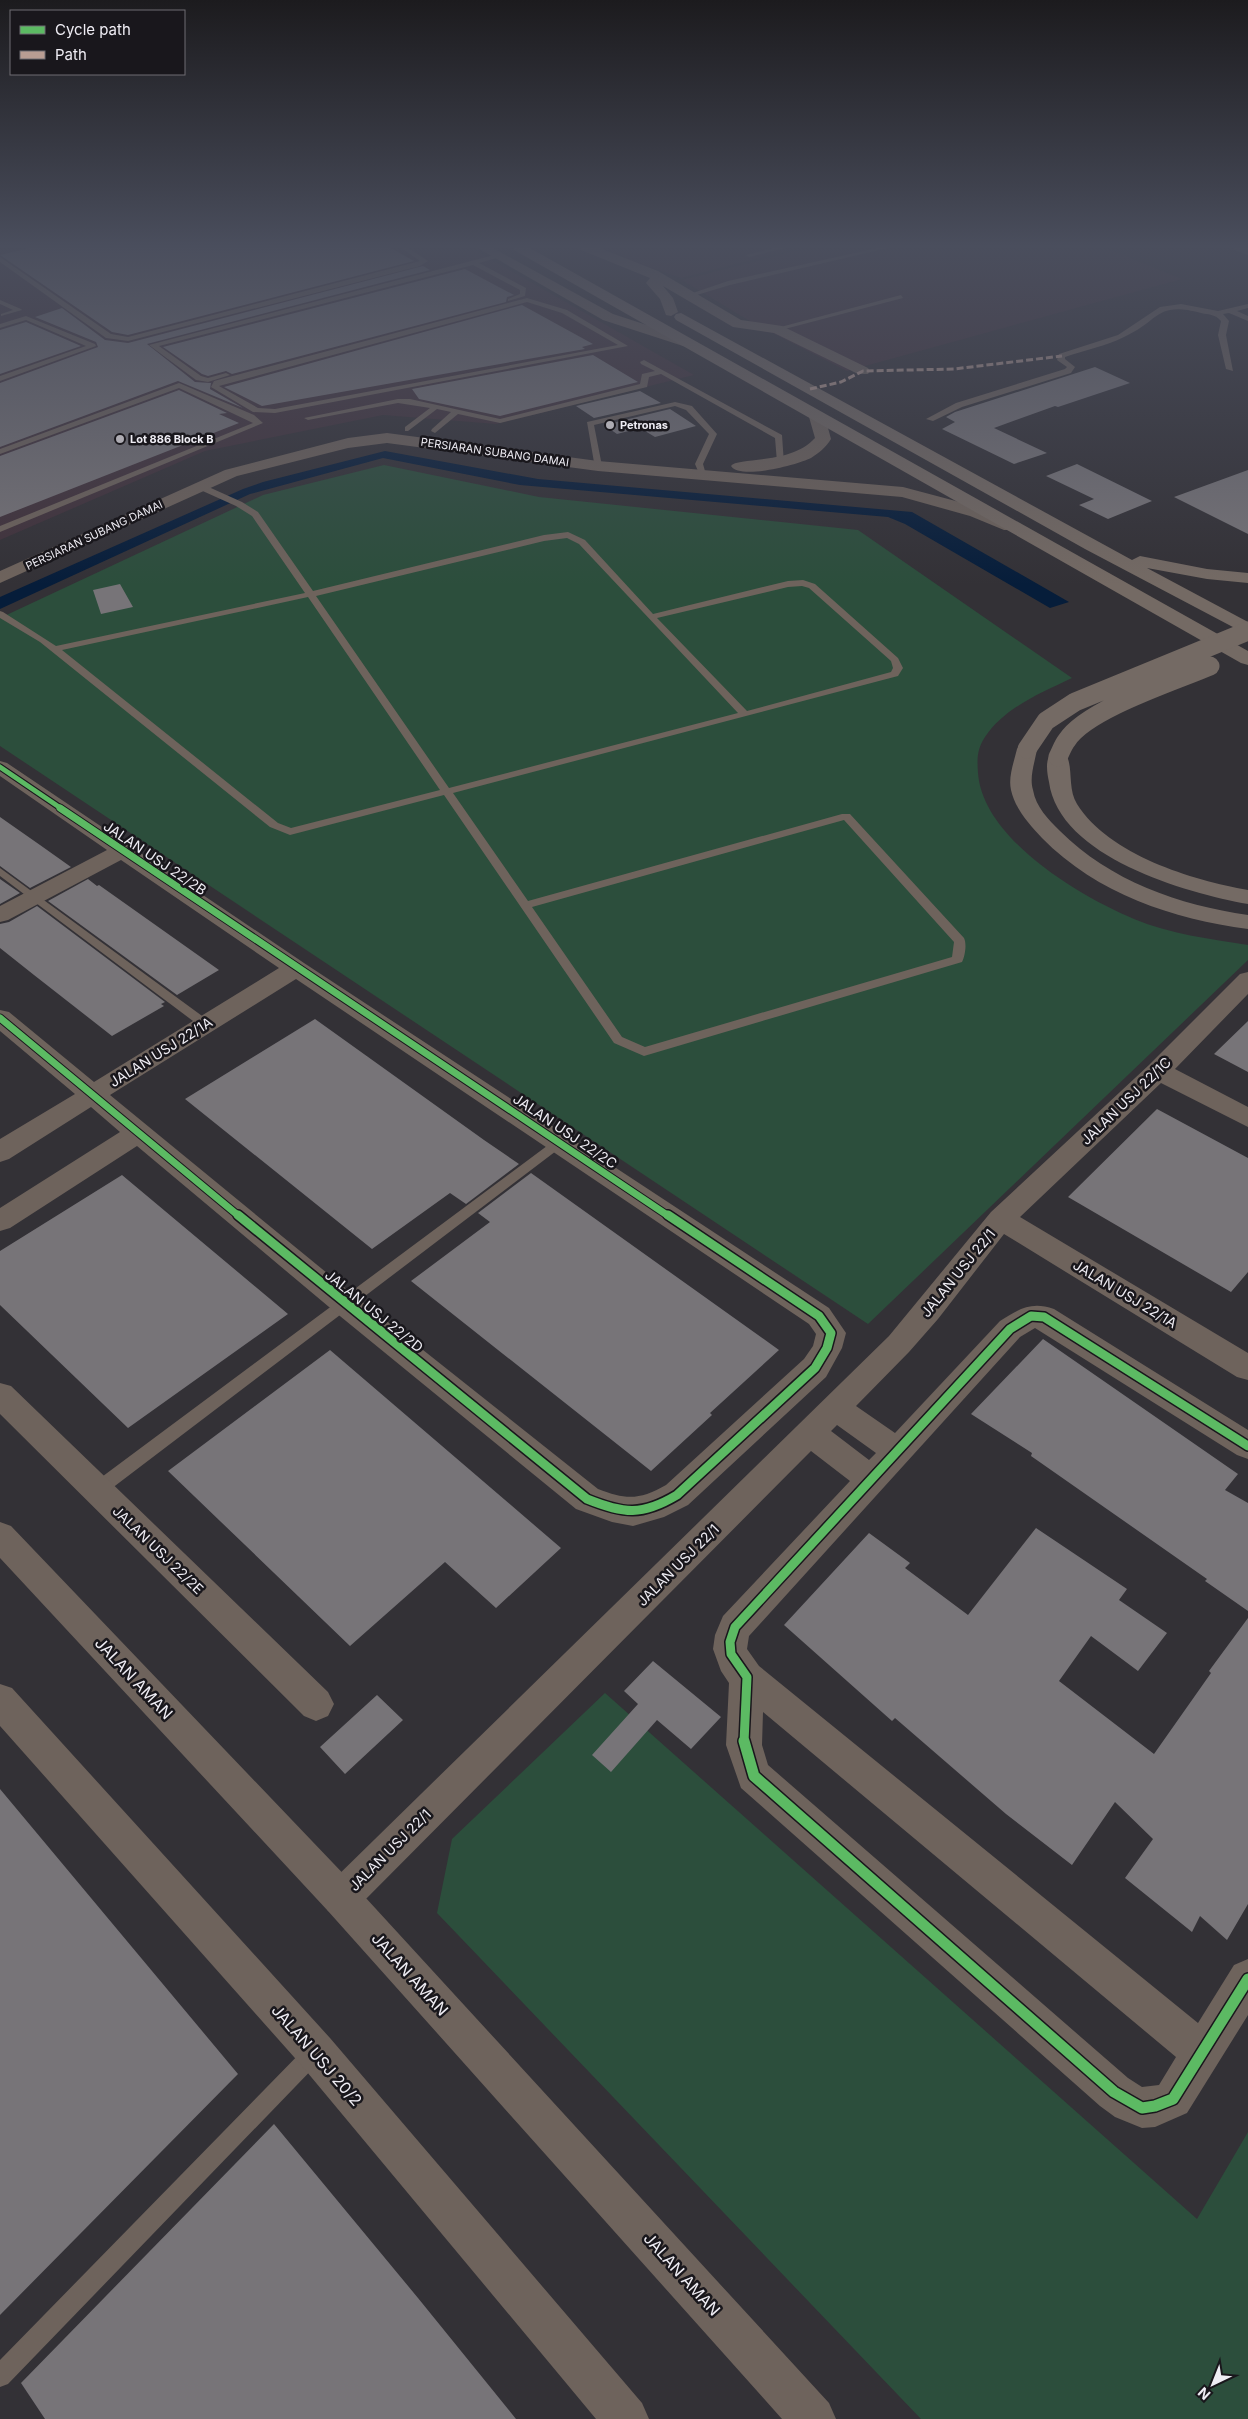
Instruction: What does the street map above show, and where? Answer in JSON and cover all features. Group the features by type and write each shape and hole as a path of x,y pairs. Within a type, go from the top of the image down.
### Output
{"highway":[{"path":"717,360 817,418 1248,659"},
{"path":"758,360 1248,630"},
{"path":"1091,545 1131,559 1165,567 1248,578"},
{"path":"1248,630 1075,702 1052,716 1036,730 1027,750 1021,784 1032,813 1055,840 1090,866 1126,888 1171,905 1248,922"},
{"path":"1248,650 1116,706 1084,723 1067,739 1058,757 1058,779 1065,803 1081,826 1112,848 1150,869 1194,886 1248,897"}],"street":[{"path":"840,360 863,371"},
{"name":"PERSIARAN SUBANG DAMAI","path":"702,470 782,462 809,454 823,439 817,418"},
{"name":"PERSIARAN SUBANG DAMAI","path":"0,562 213,466 240,457 337,434 380,428 435,431 598,460"},
{"name":"PERSIARAN SUBANG DAMAI","path":"0,578 199,486 255,465 348,443 387,438 903,492 976,512 1012,526"},
{"name":"JALAN USJ 22/2B","path":"0,767 296,968"},
{"path":"0,915 121,850"},
{"name":"JALAN USJ 22/1A","path":"0,1152 296,968"},
{"name":"JALAN USJ 22/2C","path":"296,968 819,1316 831,1333 827,1348 815,1368 677,1495 656,1509"},
{"name":"JALAN USJ 22/1C","path":"1001,1219 1158,1070 1248,980"},
{"name":"JALAN USJ 22/2D","path":"0,1018 346,1304 587,1499 612,1510 637,1512 656,1509"},
{"path":"1158,1070 1248,1118"},
{"path":"0,1221 140,1132"},
{"name":"JALAN USJ 22/1A","path":"1001,1219 1248,1368"},
{"name":"JALAN USJ 22/1","path":"341,1898 836,1408 928,1311 1001,1219"},
{"path":"1202,2052 747,1677 733,1663 730,1652 730,1639 735,1627 1010,1329 1031,1316 1044,1317 1248,1446"},
{"name":"JALAN USJ 22/2E","path":"0,1395 316,1704"},
{"path":"836,1408 897,1451"},
{"path":"810,1433 871,1479"},
{"name":"JALAN AMAN","path":"0,1536 341,1898 813,2419"},
{"path":"747,1677 744,1745 754,1776 1114,2092 1132,2105 1152,2109 1173,2099 1248,1979"},
{"name":"JALAN USJ 20/2","path":"0,1700 316,2052 626,2419"}],"lane":[{"path":"0,379 53,360"},
{"path":"172,360 199,378 208,380 283,360"},
{"path":"303,360 217,383 215,387 256,410 275,411 549,360"},
{"path":"930,419 959,406 1068,371 1071,367 1061,360"},
{"path":"1228,360 1230,369"},
{"path":"644,362 779,437 782,462"},
{"path":"308,418 398,401 410,401 500,421 644,385 645,376 662,372"},
{"path":"0,452 179,385 251,416 259,423 0,529"},
{"path":"598,460 590,424 675,404 690,408 712,434 702,470"},
{"path":"408,429 435,407"},
{"path":"435,431 456,412"},
{"path":"199,486 239,504 255,514 618,1040 644,1052 958,959 960,941 846,816 526,905"},
{"path":"54,649 311,594 544,538 568,536 582,542 745,715"},
{"path":"2,615 54,649 282,830 290,832 448,793 890,677 895,674 898,668 895,660 818,590 803,583 788,584 651,617"},
{"path":"0,871 206,1024"},
{"path":"97,1490 559,1142"},
{"path":"0,2376 316,2052"}],"shaded area":[{"path":"0,360 667,360 694,375 496,424 383,415 205,451 0,540"},
{"path":"825,360 887,360 847,371"}],"green space":[{"path":"384,465 539,497 858,530 1072,678 1036,695 1013,709 993,726 980,746 978,773 984,797 997,820 1015,842 1037,862 1062,880 1112,909 1162,929 1248,945 1248,960 868,1324 0,746 0,618 263,495"},
{"path":"605,1693 1197,2219 1248,2132 1248,2419 921,2419 437,1913 452,1839"}],"water":[{"path":"385,451 538,479 912,512 1069,602 1050,608 905,524 888,517 520,485 383,458 250,494 0,609 0,597 243,489 263,482"}],"building":[{"path":"0,360 41,360 0,374"},
{"path":"63,360 167,360 195,382 211,383 210,389 243,408 178,381 0,447 0,383"},
{"path":"182,360 286,360 232,374 226,371 208,376"},
{"path":"323,360 523,360 262,406 224,387"},
{"path":"567,360 601,360 638,382 500,416 419,399 412,389"},
{"path":"1095,367 1130,383 1058,407 1055,406 994,428 1047,453 1014,464 942,429 955,422 946,417 955,412"},
{"name":"Lot 886 Block B","path":"179,390 227,413 219,414 239,423 0,517 0,456"},
{"path":"640,391 661,403 594,418 576,406"},
{"path":"670,409 696,426 655,437 640,428 617,434 604,425"},
{"path":"1077,464 1152,501 1108,519 1079,505 1094,499 1046,476"},
{"path":"1248,470 1248,534 1174,497"},
{"path":"120,584 133,607 101,614 93,590"},
{"path":"0,817 71,867 30,888 0,866"},
{"path":"0,879 20,893 0,904"},
{"path":"88,879 219,970 177,995 48,901"},
{"path":"37,906 165,1002 161,1004 164,1006 112,1036 34,975 0,948 0,924 9,922"},
{"path":"315,1019 519,1164 466,1204 450,1193 372,1249 185,1099"},
{"path":"1248,1021 1248,1072 1214,1054"},
{"path":"1157,1109 1248,1158 1248,1272 1231,1292 1068,1197"},
{"path":"531,1173 779,1350 710,1413 712,1415 651,1471 411,1281 490,1222 478,1213"},
{"path":"122,1175 288,1314 128,1428 0,1305 0,1251"},
{"path":"1043,1339 1238,1474 1225,1490 1248,1503 1248,1611 1205,1581 1207,1579 1031,1456 1032,1453 971,1414"},
{"path":"330,1350 561,1548 496,1608 445,1562 350,1646 168,1471"},
{"path":"1036,1528 1127,1589 1119,1600 1167,1633 1138,1671 1091,1636 1059,1681 1154,1754 1211,1673 1209,1671 1248,1618 1248,1904 1227,1940 1200,1916 1192,1932 1125,1878 1153,1839 1115,1802 1072,1865 1006,1814 895,1718 892,1721 784,1625 869,1533 910,1563 905,1568 968,1615"},
{"path":"653,1661 721,1717 691,1749 657,1720 611,1772 592,1755 638,1704 624,1691"},
{"path":"377,1695 403,1720 345,1774 320,1747"},
{"path":"0,1789 238,2074 0,2315"},
{"path":"274,2124 516,2419 45,2419 21,2383"}],"marked path":[{"path":"810,389 841,382 863,371 954,369 1030,360"}],"cycle path":[{"path":"0,767 296,968 819,1316 831,1333 827,1348 815,1368 677,1495 653,1508 633,1512 612,1508 587,1499 345,1304 0,1018"},
{"path":"1248,1446 1044,1317 1031,1316 1010,1329 735,1627 730,1642 733,1660 747,1677 744,1745 754,1776 1114,2092 1130,2103 1142,2108 1148,2108 1173,2099 1248,1979"}],"place":[{"name":"Petronas","path":"610,425"},
{"name":"Lot 886 Block B","path":"120,439"}]}
